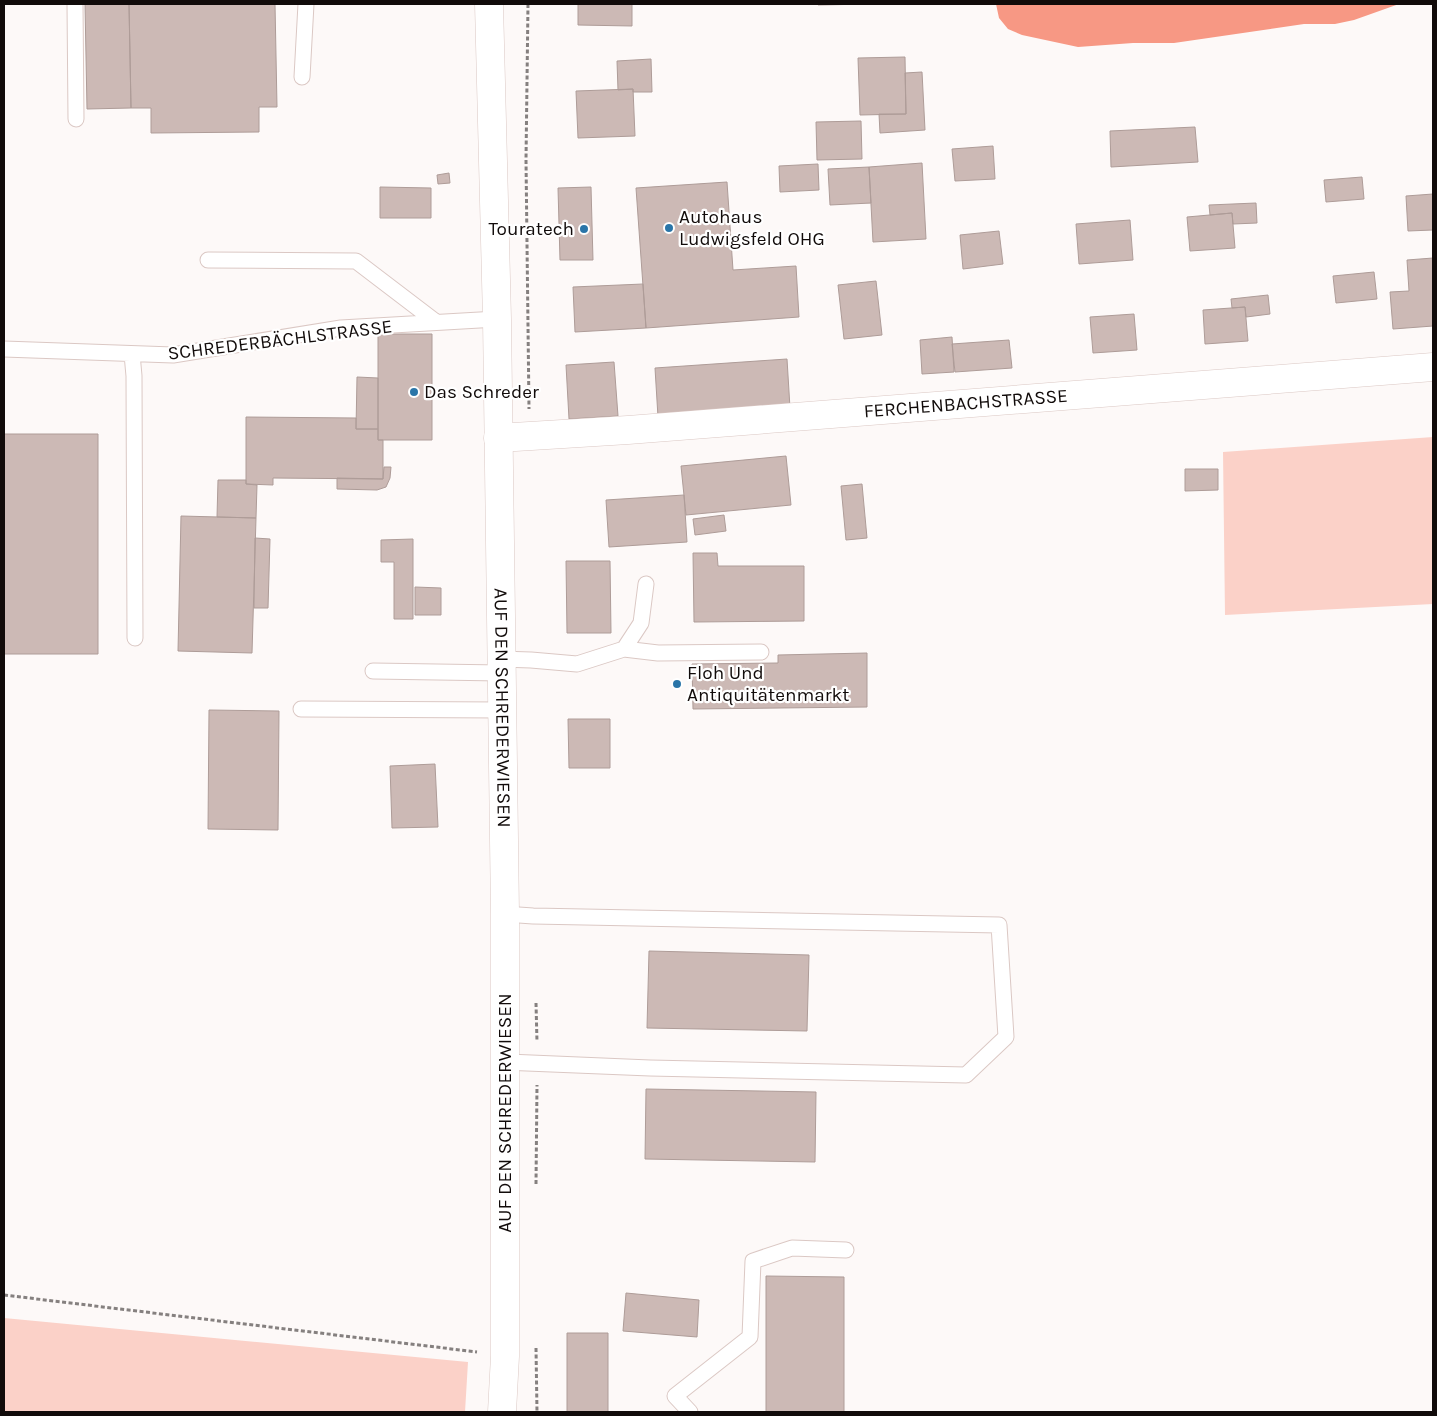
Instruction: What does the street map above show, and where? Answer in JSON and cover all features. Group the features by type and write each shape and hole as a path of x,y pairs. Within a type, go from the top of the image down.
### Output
{"street":[{"name":"AUF DEN SCHREDERWIESEN","path":"489,4 497,319 505,914 505,1356 502,1412"},
{"name":"FERCHENBACHSTRASSE","path":"498,438 1433,367"}],"lane":[{"path":"75,4 76,119"},
{"path":"302,77 306,4"},
{"path":"208,260 356,262 436,322"},
{"name":"SCHREDERBÄCHLSTRASSE","path":"4,349 173,355 341,328 497,319"},
{"path":"132,354 134,376 135,638"},
{"path":"624,649 641,623 646,584"},
{"path":"373,671 501,666 531,660 578,664 624,649 658,653 761,652"},
{"path":"301,709 502,710"},
{"path":"505,914 999,925 1006,1037 966,1075 650,1068 505,1062"},
{"path":"690,1412 675,1396 750,1337 753,1261 792,1248 846,1250"}],"path":[{"path":"528,4 526,160 530,437"},
{"path":"4,1295 505,1356"}],"shaded area":[{"path":"996,4 1399,4 1354,20 1335,24 1304,24 1174,43 1133,43 1078,47 1022,35 1008,29 999,18"},
{"path":"1433,437 1433,604 1225,615 1223,452"},
{"path":"4,1318 468,1362 465,1412 4,1412"}],"building":[{"path":"85,4 129,4 131,108 87,109"},
{"path":"129,4 275,4 277,107 259,107 259,132 151,133 151,108 131,108"},
{"path":"578,4 632,4 632,26 578,25"},
{"path":"818,4 870,4 818,5"},
{"path":"905,57 906,114 860,115 858,58"},
{"path":"651,59 652,92 633,92 633,89 618,90 617,61"},
{"path":"922,72 925,130 880,133 879,114 906,114 905,73"},
{"path":"633,89 635,136 578,138 576,91"},
{"path":"861,121 862,159 817,160 816,122"},
{"path":"1195,127 1198,162 1111,167 1110,131"},
{"path":"993,146 995,179 955,181 952,149"},
{"path":"922,163 926,239 873,242 869,167"},
{"path":"818,164 819,190 780,192 779,166"},
{"path":"869,167 871,203 830,205 828,169"},
{"path":"449,173 450,183 438,184 437,175"},
{"path":"1362,177 1364,199 1326,202 1324,180"},
{"path":"727,182 733,270 796,266 799,317 646,328 636,188"},
{"path":"380,187 431,188 431,218 380,218"},
{"path":"591,187 593,260 560,260 558,188"},
{"path":"1433,194 1433,230 1408,231 1406,196"},
{"path":"1256,203 1257,223 1233,224 1232,213 1210,215 1209,205"},
{"path":"1232,213 1235,248 1190,251 1187,217"},
{"path":"1130,220 1133,260 1079,264 1076,224"},
{"path":"999,231 1003,264 963,269 960,235"},
{"path":"1433,258 1433,326 1393,329 1390,292 1409,291 1407,260"},
{"path":"1374,272 1377,299 1336,303 1333,276"},
{"path":"876,281 882,335 844,339 838,285"},
{"path":"643,284 646,328 575,332 573,287"},
{"path":"1268,295 1270,314 1246,317 1245,307 1232,308 1231,299"},
{"path":"1245,307 1248,341 1205,344 1203,310"},
{"path":"1134,314 1137,350 1093,353 1090,317"},
{"path":"378,334 432,334 432,440 378,440"},
{"path":"952,337 954,372 922,374 920,340"},
{"path":"1009,340 1012,368 955,372 952,344"},
{"path":"787,359 790,408 658,417 655,368"},
{"path":"614,362 618,416 569,419 566,365"},
{"path":"357,377 378,378 378,429 356,429"},
{"path":"246,417 356,418 356,429 378,429 378,440 383,440 383,479 273,478 273,485 246,484"},
{"path":"4,434 98,434 98,654 4,654"},
{"path":"786,456 791,505 686,515 681,466"},
{"path":"384,467 391,467 390,478 386,487 377,490 337,489 337,478 383,479"},
{"path":"1185,469 1218,469 1218,490 1185,491"},
{"path":"218,480 246,480 246,484 257,485 256,518 217,517"},
{"path":"862,484 867,538 846,540 841,486"},
{"path":"684,495 687,542 609,547 606,500"},
{"path":"724,515 726,531 695,535 693,519"},
{"path":"181,516 256,518 252,653 178,651"},
{"path":"255,538 270,539 268,608 254,608"},
{"path":"413,539 413,619 394,619 394,562 381,562 381,540"},
{"path":"693,553 717,553 718,566 804,566 804,621 694,622"},
{"path":"566,561 610,561 611,633 567,633"},
{"path":"415,587 441,588 441,615 415,615"},
{"path":"867,653 867,707 693,709 692,664 778,663 778,655"},
{"path":"209,710 279,711 278,830 208,829"},
{"path":"568,719 610,719 610,768 569,768"},
{"path":"435,764 438,827 392,828 390,766"},
{"path":"649,951 809,955 807,1031 647,1028"},
{"path":"646,1089 816,1092 815,1162 645,1159"},
{"path":"766,1276 844,1277 844,1412 766,1412"},
{"path":"626,1293 699,1300 697,1337 623,1331"},
{"path":"567,1333 608,1333 608,1412 567,1412"}],"place":[{"name":"Autohaus Ludwigsfeld OHG","path":"669,228"},
{"name":"Touratech","path":"584,229"},
{"name":"Das Schreder","path":"414,392"},
{"name":"Floh Und Antiquitätenmarkt","path":"677,684"}]}
